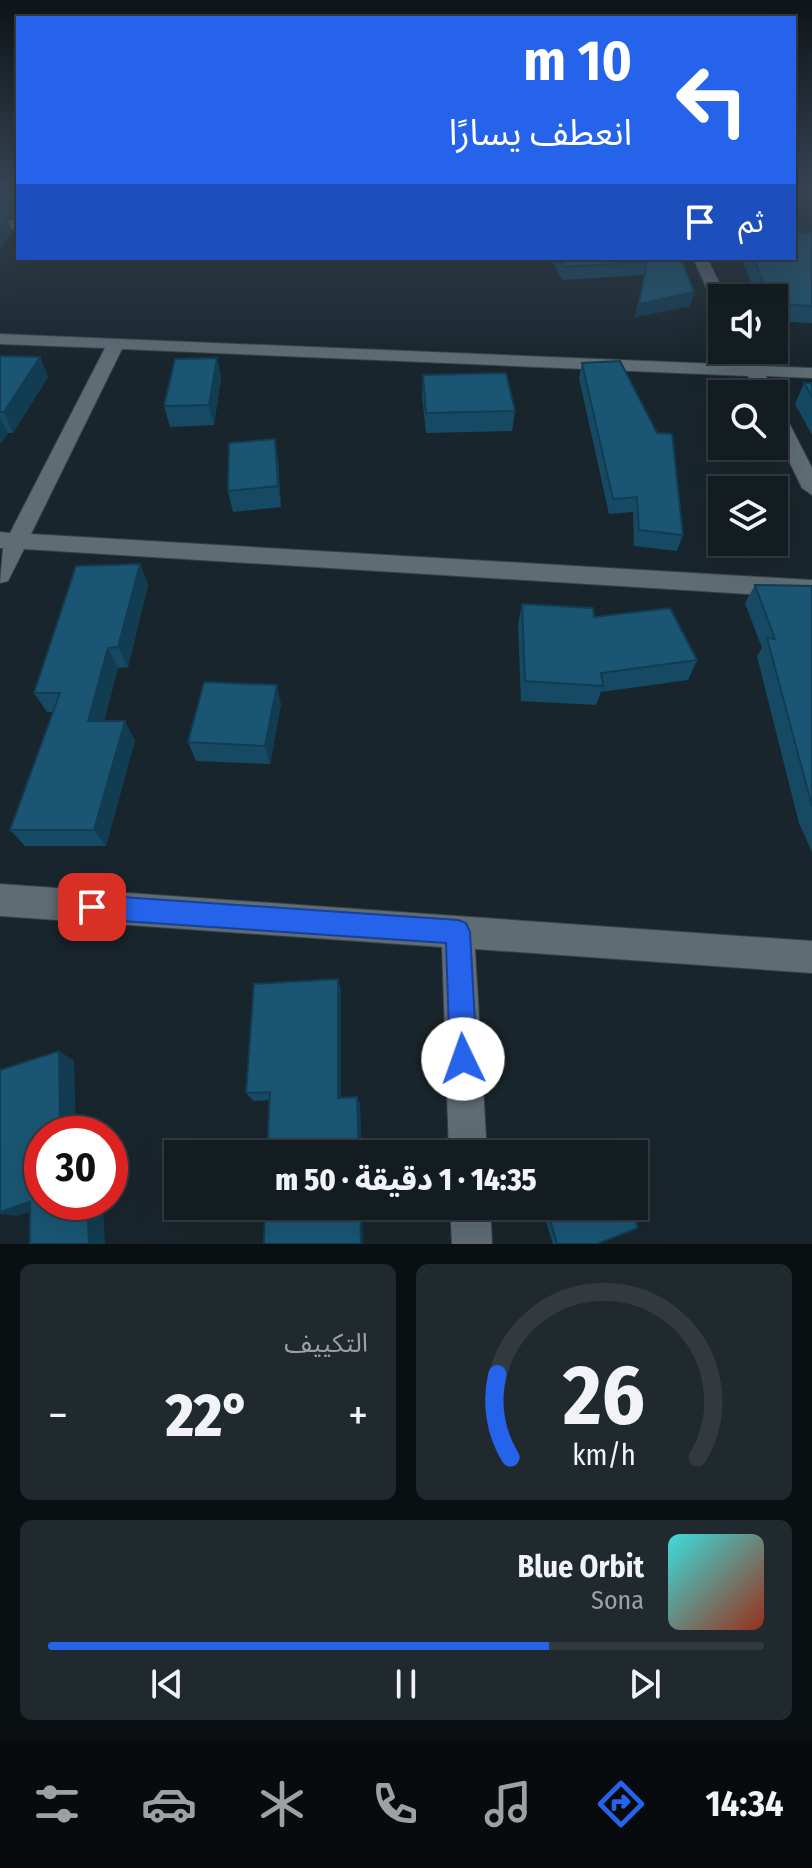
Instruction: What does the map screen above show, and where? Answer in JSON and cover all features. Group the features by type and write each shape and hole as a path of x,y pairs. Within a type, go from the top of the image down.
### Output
{"street":[{"path":"701,260 712,284"},
{"path":"0,339 812,373"},
{"path":"0,575 9,540 117,342"},
{"path":"751,364 759,380"},
{"path":"788,439 812,488"},
{"path":"9,540 812,589"},
{"path":"0,900 812,957"},
{"path":"458,932 467,1140"},
{"path":"471,1220 472,1244"}],"building":[{"path":"796,247 812,247 812,306 788,305 788,284 764,284 754,260 796,260"},
{"path":"560,260 682,260 694,292 639,304 647,262 564,267"},
{"path":"0,356 40,357 4,412 0,412"},
{"path":"217,358 209,405 164,406 175,359"},
{"path":"620,361 657,433 672,434 683,535 639,530 637,497 613,499 582,363"},
{"path":"506,373 515,411 426,413 423,375"},
{"path":"804,383 812,383 812,397"},
{"path":"275,439 278,486 228,491 229,443"},
{"path":"140,564 118,647 108,648 88,721 125,721 94,830 10,830 60,693 34,693 76,566"},
{"path":"755,585 812,586 812,806 767,638 775,639"},
{"path":"522,604 593,608 594,617 670,608 697,660 601,673 603,686 525,681"},
{"path":"204,682 277,685 265,746 188,742"},
{"path":"338,979 338,1098 357,1097 359,1140 268,1140 270,1092 246,1093 254,984"},
{"path":"59,1051 60,1116 24,1116 24,1204 0,1212 0,1070"},
{"path":"30,1220 88,1220 89,1244 30,1244"},
{"path":"265,1220 360,1220 361,1244 264,1244"},
{"path":"550,1220 635,1220 638,1228 597,1244 557,1244"}],"route":[{"path":"92,907 458,932 463,1059"}]}
